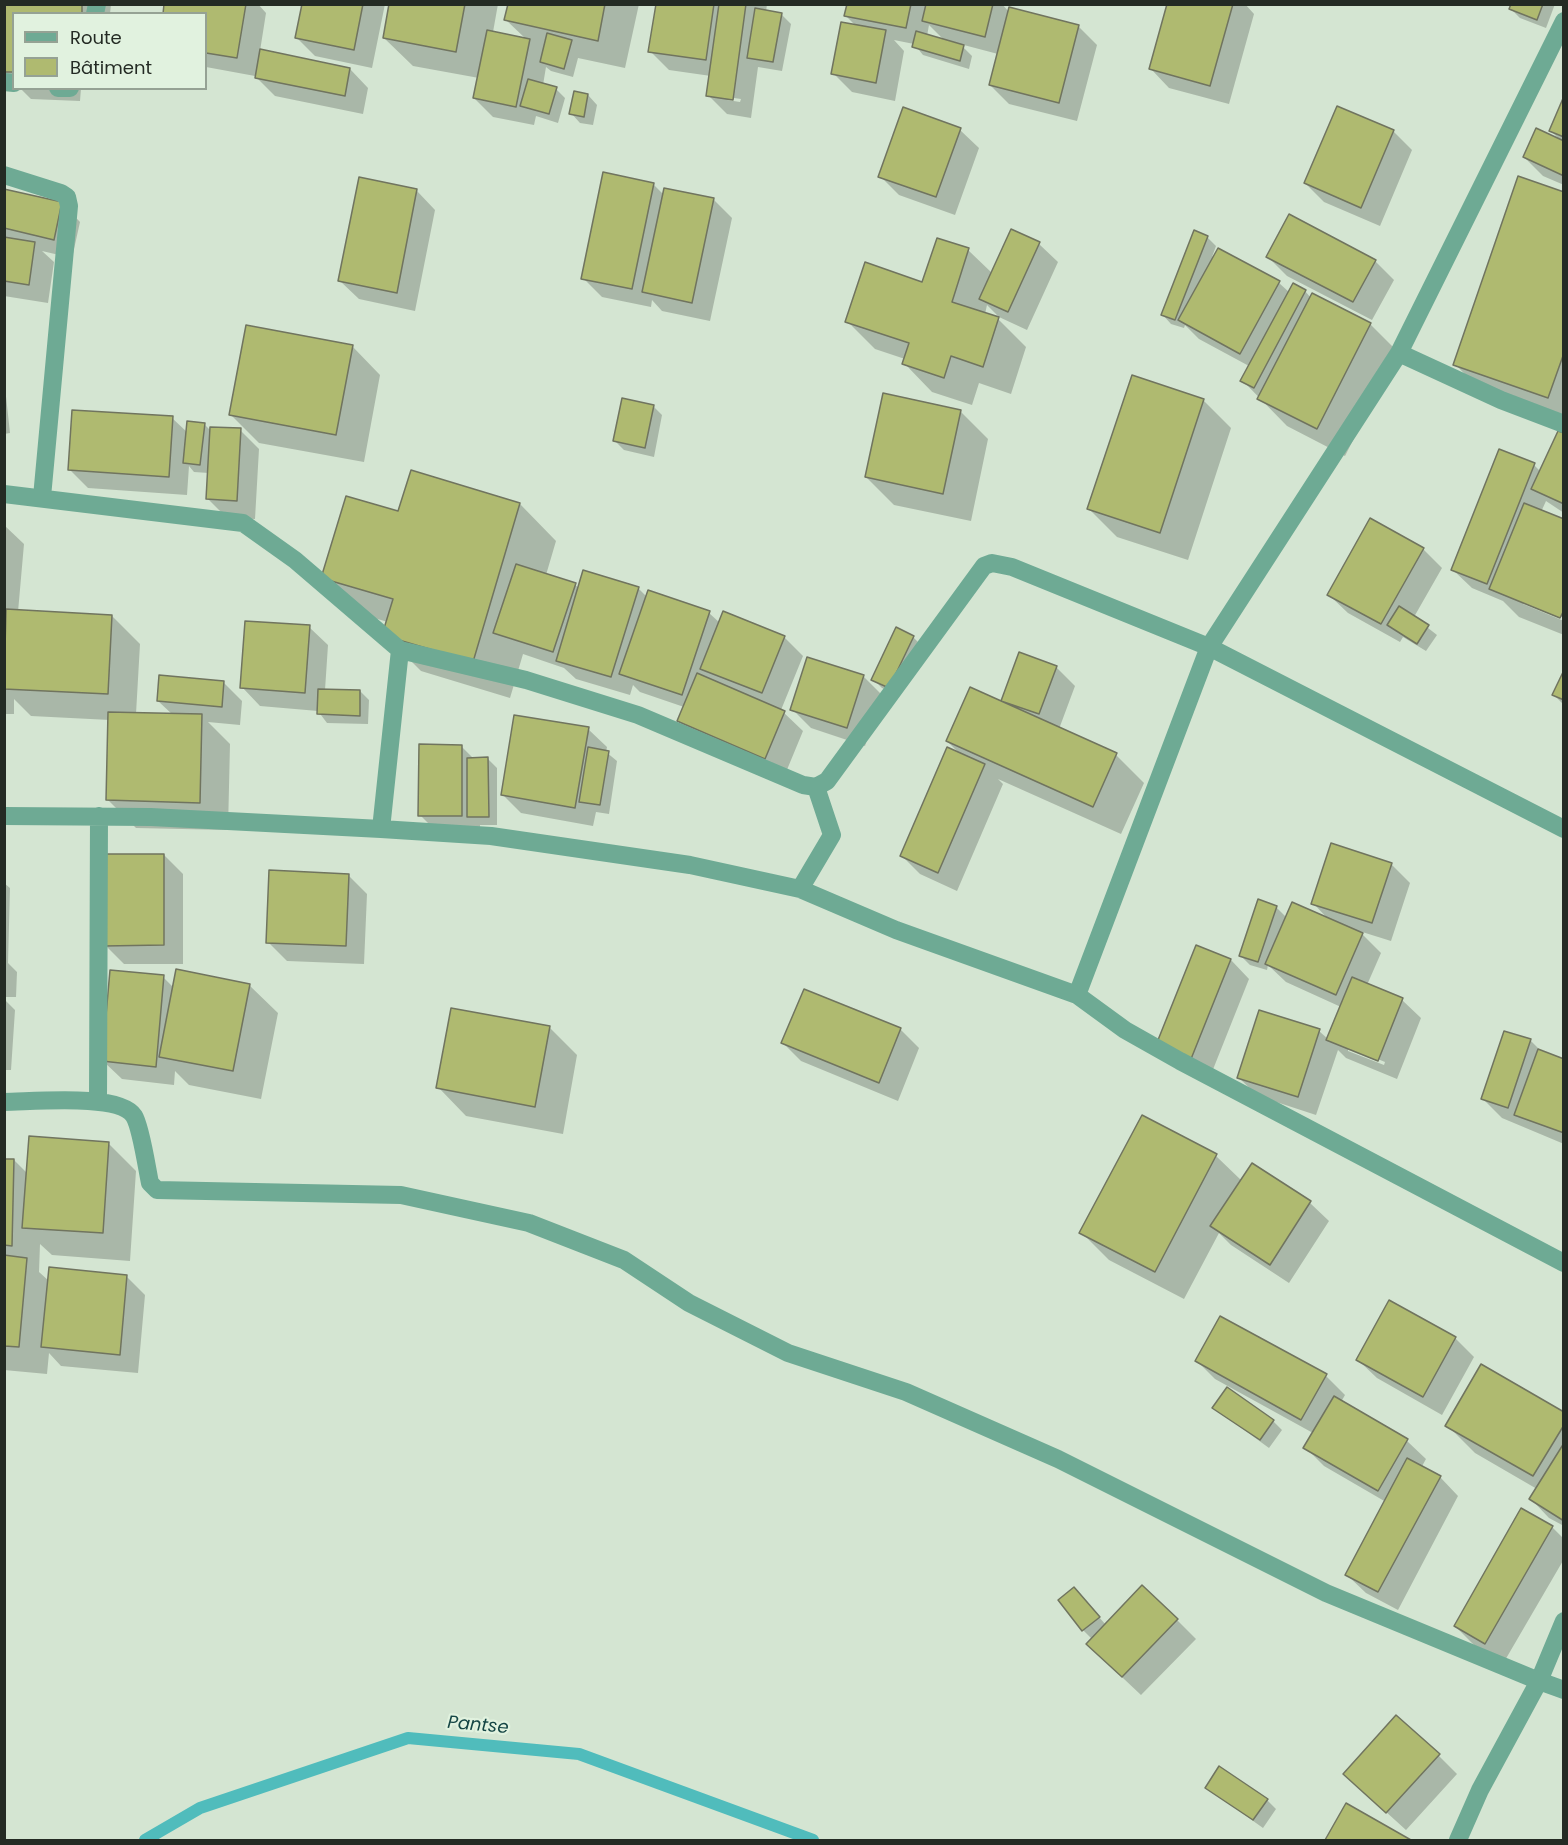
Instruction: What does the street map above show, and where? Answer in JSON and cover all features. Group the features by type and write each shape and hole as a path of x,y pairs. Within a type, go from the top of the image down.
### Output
{"street":[{"path":"1077,995 1209,647 1399,354 1563,21"},
{"path":"4,175 61,193 67,197 69,206 42,497"},
{"path":"1399,354 1501,400 1563,424"},
{"path":"4,494 243,523 295,560 400,650 526,680 638,715 803,786 816,787 827,781 984,566 992,563 1012,567 1209,647 1563,829"},
{"path":"381,829 400,650"},
{"path":"800,889 832,835 816,787"},
{"path":"4,816 99,816 381,829 503,838 690,865 800,889 896,930 1077,995 1125,1030 1180,1061 1563,1263"},
{"path":"98,1102 99,816"},
{"path":"4,1102 98,1102 119,1105 134,1116 150,1183 157,1190 401,1195 529,1222 624,1260 689,1303 788,1353 906,1392 1058,1459 1326,1593 1563,1690"},
{"path":"1458,1840 1480,1790 1539,1681 1563,1621"}],"building":[{"path":"4,4 82,4 82,12 12,12 12,72 4,72"},
{"path":"164,4 246,4 237,58 207,53 207,12 163,12"},
{"path":"302,4 363,4 354,50 295,38"},
{"path":"389,4 465,4 456,52 383,38"},
{"path":"508,4 605,4 598,41 504,20"},
{"path":"656,4 714,4 706,60 648,52"},
{"path":"719,4 746,4 733,100 706,96"},
{"path":"847,4 911,4 906,28 844,16"},
{"path":"926,4 993,4 985,37 922,21"},
{"path":"1167,4 1233,4 1210,86 1149,69"},
{"path":"1511,4 1543,4 1537,20 1509,9"},
{"path":"1009,7 1079,25 1059,103 989,85"},
{"path":"755,8 782,13 773,62 747,58"},
{"path":"841,22 886,30 876,83 831,74"},
{"path":"487,30 530,39 516,107 473,98"},
{"path":"916,31 964,45 960,61 912,47"},
{"path":"547,33 572,40 564,69 540,62"},
{"path":"260,49 350,68 345,96 255,78"},
{"path":"528,79 557,87 549,114 520,106"},
{"path":"574,91 588,94 584,117 569,114"},
{"path":"1564,96 1564,137 1549,131"},
{"path":"1337,106 1394,130 1361,208 1304,183"},
{"path":"903,107 961,128 936,197 878,177"},
{"path":"1536,128 1564,141 1564,176 1523,157"},
{"path":"603,172 654,183 632,289 581,279"},
{"path":"1518,176 1564,192 1564,353 1548,398 1453,365"},
{"path":"359,177 417,189 397,293 338,281"},
{"path":"664,188 714,198 692,303 642,292"},
{"path":"4,189 62,202 54,240 4,228"},
{"path":"1289,214 1376,260 1353,302 1266,257"},
{"path":"1011,229 1040,242 1008,312 979,299"},
{"path":"1194,230 1208,236 1175,320 1161,315"},
{"path":"4,237 35,242 29,285 4,281"},
{"path":"937,238 969,248 952,302 999,317 983,367 951,356 944,378 902,364 909,343 845,322 865,262 922,282"},
{"path":"1218,248 1280,281 1240,354 1178,320"},
{"path":"1293,283 1306,290 1254,388 1240,381"},
{"path":"1312,293 1371,323 1317,429 1257,399"},
{"path":"246,325 353,345 336,435 229,415"},
{"path":"1132,375 1204,399 1160,533 1087,509"},
{"path":"883,393 961,410 943,494 865,477"},
{"path":"622,398 654,405 645,448 613,441"},
{"path":"72,410 173,416 169,477 68,470"},
{"path":"187,421 205,423 200,465 183,463"},
{"path":"210,427 241,428 237,501 206,499"},
{"path":"1558,431 1564,433 1564,504 1531,489"},
{"path":"1499,449 1535,463 1487,584 1451,570"},
{"path":"411,470 520,503 473,662 382,635 393,599 321,578 346,496 398,511"},
{"path":"1524,503 1564,519 1564,610 1560,618 1489,589"},
{"path":"1370,518 1424,548 1381,624 1327,595"},
{"path":"516,564 576,583 553,652 493,633"},
{"path":"583,570 639,587 611,677 556,661"},
{"path":"648,590 710,611 682,695 619,674"},
{"path":"1399,606 1429,625 1417,644 1387,625"},
{"path":"6,609 112,615 108,694 4,689"},
{"path":"723,611 785,636 762,693 700,669"},
{"path":"245,621 310,625 305,693 240,688"},
{"path":"896,627 914,636 889,688 871,680"},
{"path":"1019,652 1057,666 1039,714 1001,701"},
{"path":"807,657 864,675 847,728 790,710"},
{"path":"1564,670 1564,700 1552,695"},
{"path":"697,673 785,711 765,759 677,721"},
{"path":"159,675 224,681 222,707 157,701"},
{"path":"970,687 1117,753 1093,807 946,741"},
{"path":"318,689 360,690 360,716 317,714"},
{"path":"108,712 202,714 200,803 106,800"},
{"path":"514,715 589,727 575,808 501,795"},
{"path":"419,744 462,745 462,816 418,816"},
{"path":"588,747 609,751 600,805 579,802"},
{"path":"947,747 985,764 938,873 900,856"},
{"path":"488,757 489,817 467,817 467,758"},
{"path":"1331,843 1392,863 1372,923 1311,904"},
{"path":"103,854 164,854 164,945 104,946"},
{"path":"269,870 349,874 346,946 266,943"},
{"path":"1258,899 1277,906 1258,962 1239,956"},
{"path":"1292,902 1363,933 1336,995 1265,964"},
{"path":"1196,945 1231,959 1191,1059 1156,1045"},
{"path":"176,969 250,984 233,1071 159,1057"},
{"path":"110,970 164,975 156,1067 102,1061"},
{"path":"1352,977 1403,998 1378,1061 1326,1040"},
{"path":"804,989 901,1028 879,1083 781,1043"},
{"path":"451,1008 550,1026 535,1107 436,1088"},
{"path":"1259,1010 1320,1029 1298,1097 1237,1078"},
{"path":"1504,1031 1531,1039 1508,1108 1481,1099"},
{"path":"1538,1049 1564,1059 1564,1133 1514,1115"},
{"path":"1142,1115 1217,1154 1155,1272 1079,1233"},
{"path":"29,1136 109,1142 103,1233 22,1228"},
{"path":"4,1159 14,1159 12,1246 4,1245"},
{"path":"1252,1163 1311,1201 1270,1265 1210,1226"},
{"path":"4,1255 27,1258 19,1347 4,1346"},
{"path":"49,1267 127,1275 120,1355 41,1347"},
{"path":"1389,1300 1456,1337 1423,1397 1356,1360"},
{"path":"1220,1316 1327,1374 1301,1420 1195,1361"},
{"path":"1481,1364 1564,1412 1564,1425 1533,1476 1445,1426"},
{"path":"1227,1387 1274,1420 1260,1440 1212,1408"},
{"path":"1334,1396 1408,1439 1378,1491 1303,1448"},
{"path":"1564,1443 1564,1521 1529,1499"},
{"path":"1407,1458 1441,1476 1378,1592 1345,1575"},
{"path":"1521,1508 1553,1526 1485,1644 1454,1626"},
{"path":"1142,1585 1178,1619 1122,1677 1086,1644"},
{"path":"1074,1587 1100,1617 1082,1631 1058,1600"},
{"path":"1396,1715 1440,1754 1386,1813 1343,1774"},
{"path":"1219,1766 1268,1799 1253,1820 1205,1788"},
{"path":"1346,1803 1411,1840 1325,1840"}],"waterway":[{"name":"Pantse","path":"145,1840 200,1808 408,1738 579,1754 813,1840"}]}
